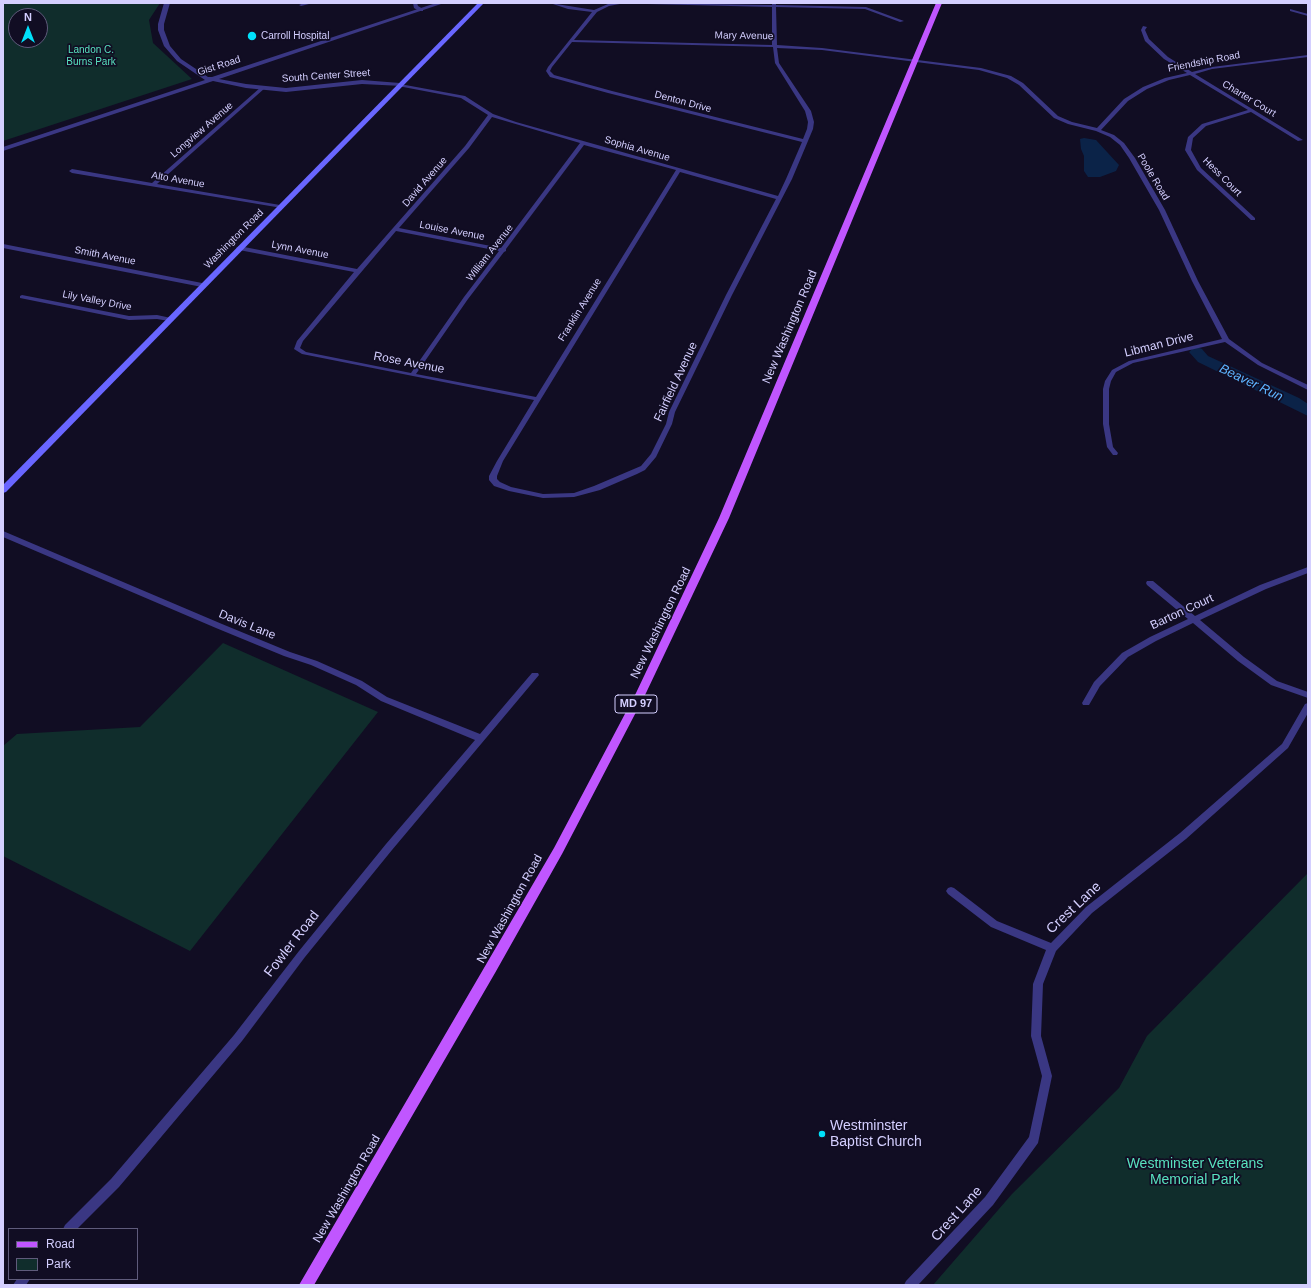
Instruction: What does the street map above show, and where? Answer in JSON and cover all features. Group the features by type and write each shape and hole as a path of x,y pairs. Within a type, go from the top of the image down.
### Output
{"main road":[{"name":"Washington Road","path":"3,490 202,285 481,3"},
{"name":"New Washington Road","path":"306,1285 492,968 558,851 641,693 724,518 939,3"}],"street":[{"name":"South Center Street","path":"167,3 161,24 161,30 166,46 179,60 211,79 263,88 301,90 362,82 400,85"},
{"path":"301,5 311,3"},
{"path":"415,3 416,7 421,10"},
{"name":"Gist Road","path":"3,149 441,3"},
{"path":"552,3 568,8 595,11"},
{"path":"572,41 595,11 608,5 623,3"},
{"path":"647,3 867,5 902,21"},
{"name":"Fairfield Avenue","path":"500,461 493,476 493,480 497,484 509,489 553,497 574,494 597,488 643,468 651,458 661,441 672,412 779,198 810,129 810,116 803,101 780,69 774,46 774,4"},
{"path":"1292,10 1308,15"},
{"name":"Charter Court","path":"1145,27 1143,30 1144,35 1151,45 1188,73 1300,140"},
{"name":"Mary Avenue","path":"572,41 822,48 915,61"},
{"name":"Denton Drive","path":"572,41 548,71 558,78 735,125 804,141"},
{"name":"Friendship Road","path":"1098,130 1136,93 1154,83 1188,73 1235,65 1308,56"},
{"name":"Poole Road","path":"915,61 979,69 1002,74 1021,84 1046,109 1060,119 1098,130 1112,136 1122,144 1132,158 1162,210 1195,281 1226,340 1260,364 1308,388"},
{"path":"400,85 463,97 491,115"},
{"name":"Longview Avenue","path":"152,185 263,88"},
{"name":"Hess Court","path":"1251,111 1204,126 1191,137 1188,150 1199,169 1253,220"},
{"name":"Sophia Avenue","path":"491,115 678,171 779,198"},
{"name":"David Avenue","path":"308,332 358,270 396,229 467,147 491,115"},
{"name":"William Avenue","path":"413,374 466,298 504,250 583,143"},
{"name":"Alto Avenue","path":"72,171 280,207"},
{"name":"Franklin Avenue","path":"500,461 678,171"},
{"name":"Louise Avenue","path":"396,229 504,250"},
{"name":"Smith Avenue","path":"3,246 202,285"},
{"name":"Lynn Avenue","path":"239,248 358,270"},
{"name":"Lily Valley Drive","path":"22,297 129,318 157,317 169,320"},
{"name":"Rose Avenue","path":"308,332 298,346 299,351 340,361 537,399"},
{"name":"Libman Drive","path":"1115,453 1110,447 1106,410 1106,389 1108,381 1114,371 1131,362 1226,340"},
{"name":"Davis Lane","path":"3,534 219,626 287,654 314,663 359,683 384,699 480,738"},
{"name":"Barton Court","path":"1086,702 1097,684 1125,655 1153,638 1263,587 1308,570"},
{"path":"1150,583 1241,659 1274,683 1308,695"},
{"name":"Fowler Road","path":"70,1228 115,1183 238,1038 302,954 480,738 536,675"},
{"name":"Crest Lane","path":"910,1285 989,1201 1034,1139 1047,1076 1036,1036 1038,984 1052,948 1089,910 1183,836 1285,746 1308,706"},
{"path":"950,891 994,924 1052,948"}],"green space":[{"name":"Landon C. Burns Park","path":"3,3 160,3 149,20 153,43 192,79 3,141"},
{"path":"223,643 378,712 190,951 3,856 3,746 17,734 140,727"},
{"name":"Westminster Veterans Memorial Park","path":"1308,873 1308,1285 933,1285 1012,1194 1119,1088 1147,1036"}],"water":[{"path":"1084,138 1096,140 1119,165 1116,171 1100,177 1088,177 1084,171 1084,156 1081,149 1080,139"}],"waterway":[{"name":"Beaver Run","path":"1197,352 1203,359 1262,388 1293,401 1308,411"}],"place":[{"name":"Carroll Hospital","path":"252,36"},
{"name":"Westminster Baptist Church","path":"822,1134"}]}
